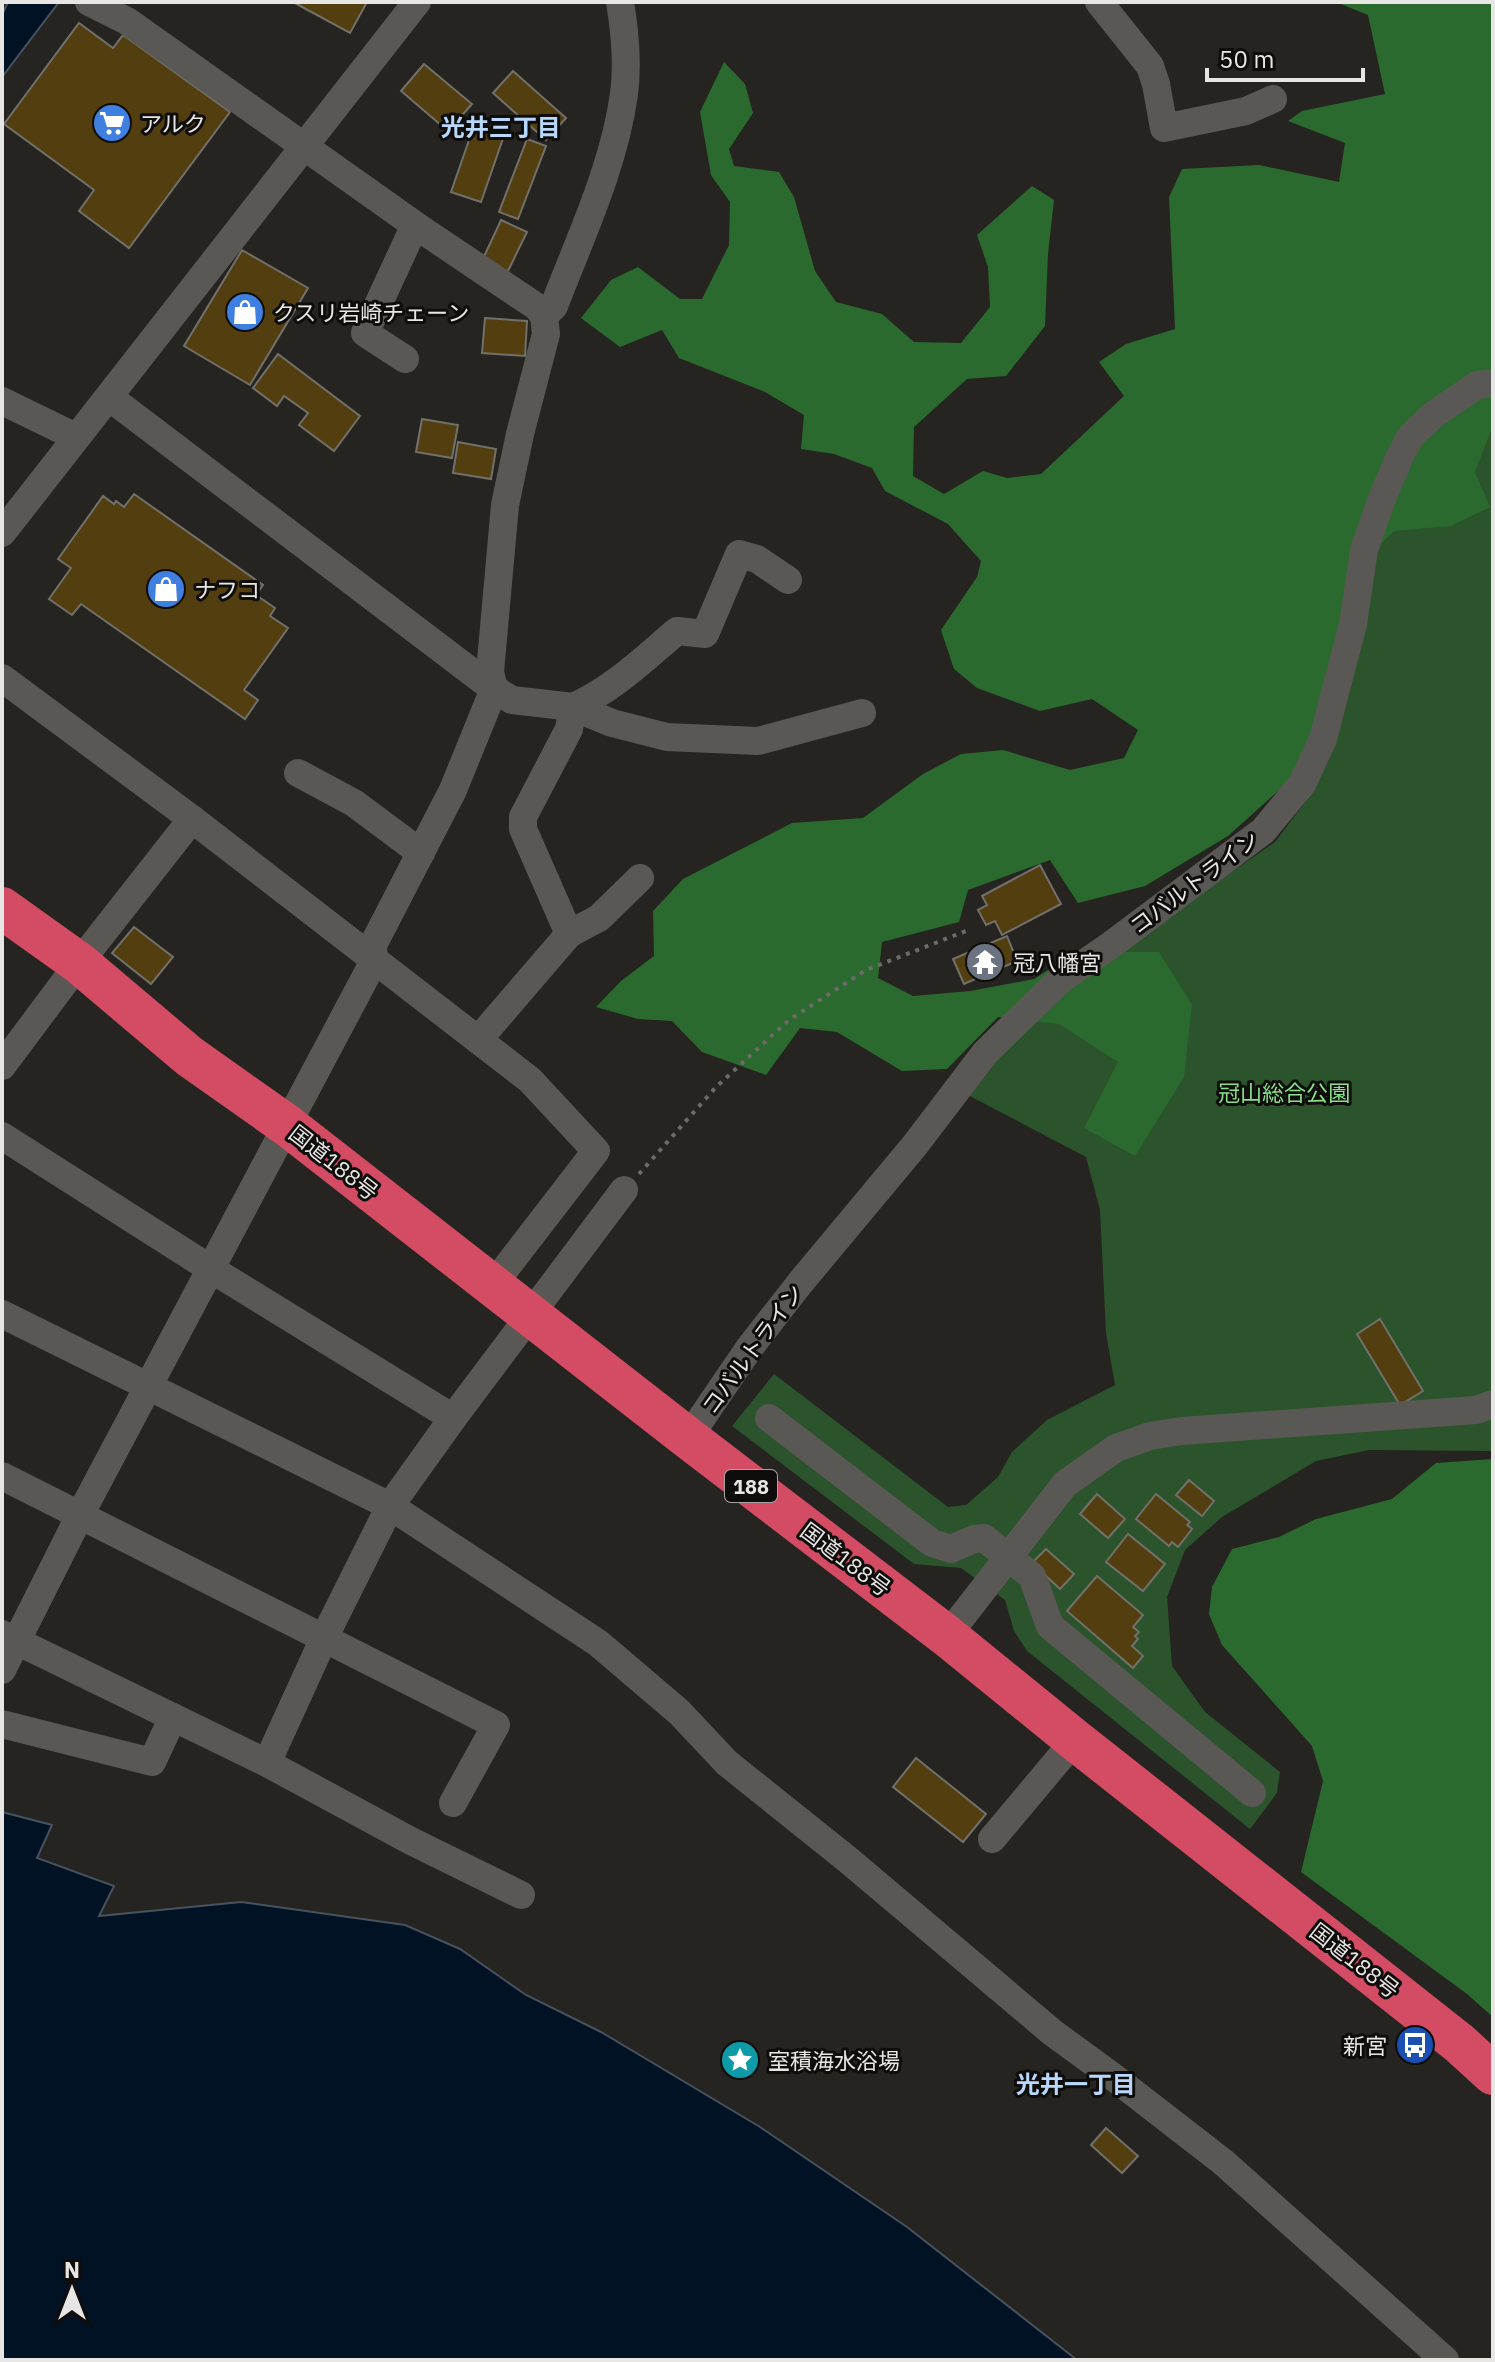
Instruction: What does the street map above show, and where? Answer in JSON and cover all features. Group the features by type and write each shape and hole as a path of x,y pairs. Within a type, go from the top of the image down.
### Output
{"highway":[{"name":"国道188号","path":"2,908 79,963 189,1056 288,1126 947,1636 1447,2033 1493,2074"}],"street":[{"path":"2,1670 9,1637 80,1515 288,1126 374,961 373,945 453,790 494,689 490,672 505,505 546,334 544,316 537,307 415,225 127,21 93,2"},
{"path":"4,526 109,397 417,2"},
{"path":"544,316 554,306 614,144 624,93 625,31 620,2"},
{"path":"1099,2 1150,66 1164,128 1246,111 1273,99"},
{"path":"405,359 365,333 415,225"},
{"name":"コバルトライン","path":"688,1438 758,1336 915,1145 985,1053 1060,980 1263,831 1302,784 1323,739 1353,624 1364,550 1400,456 1410,437 1433,415 1477,385 1493,383"},
{"path":"109,397 325,563 512,700 573,707 612,723 667,737 758,741 862,713"},
{"path":"2,401 76,437"},
{"path":"573,707 627,674 677,631 705,634 739,554 757,559 788,580"},
{"path":"2,678 192,819 530,1080 596,1151 492,1286"},
{"path":"569,934 523,829 523,817 569,729 573,707"},
{"path":"298,773 354,803 421,853"},
{"path":"2,1066 192,819"},
{"path":"478,1040 569,934 599,918 640,878"},
{"path":"2,1136 453,1418"},
{"path":"267,1763 324,1638 390,1506 624,1190"},
{"path":"2,1314 390,1506 598,1643 679,1712 727,1763 847,1859 1053,2033 1223,2162 1445,2360"},
{"path":"947,1636 1065,1484 1116,1448 1150,1436 1197,1430 1476,1410 1493,1404"},
{"path":"769,1418 932,1543 951,1549 984,1538 1032,1576 1050,1626 1252,1793"},
{"path":"2,1476 496,1725 453,1803"},
{"path":"9,1637 267,1763 411,1841 521,1895"},
{"path":"2,1724 152,1762 173,1717"},
{"path":"992,1839 1075,1740"}],"path":[{"path":"624,1190 716,1087 789,1020 866,970 966,931"}],"green space":[{"path":"1336,2 1493,2 1493,425 1475,472 1490,507 1451,526 1394,531 1354,570 1308,764 1228,836 1145,886 1078,903 1050,860 968,890 959,922 882,942 878,978 913,996 970,991 1034,979 1076,952 1159,952 1192,1005 1184,1077 1135,1156 1084,1128 1118,1062 1059,1024 998,1017 947,1069 902,1071 837,1032 800,1028 766,1075 702,1052 672,1021 638,1019 596,1007 621,981 654,956 653,911 683,879 792,823 863,818 923,774 961,754 1003,750 1070,770 1124,758 1138,730 1092,699 1040,711 977,688 954,669 941,630 977,577 981,561 948,524 885,491 872,468 834,454 801,449 804,415 765,392 679,358 662,330 620,347 581,318 611,280 638,267 680,299 702,299 729,245 730,202 711,175 700,112 724,62 745,84 753,113 729,149 734,166 779,172 794,197 815,271 836,302 882,314 914,342 961,343 990,307 988,267 977,235 1032,186 1054,200 1045,326 1006,376 967,379 914,427 913,476 944,494 983,471 1007,478 1041,474 1124,396 1099,362 1126,344 1175,329 1169,197 1182,169 1259,165 1339,182 1345,143 1288,121 1302,111 1385,94 1368,15"},
{"name":"冠山総合公園","path":"1493,394 1493,1451 1369,1450 1316,1461 1222,1517 1185,1550 1167,1597 1172,1666 1205,1712 1280,1772 1277,1793 1250,1829 1027,1651 1014,1631 1005,1600 961,1568 914,1564 732,1426 774,1374 948,1507 966,1505 998,1477 1012,1452 1047,1420 1115,1385 1106,1333 1100,1210 1086,1157 968,1095 991,1062 1065,988 1275,842 1306,801 1330,744 1375,547"},
{"path":"1493,1459 1493,2017 1467,1994 1301,1872 1323,1781 1312,1746 1222,1645 1209,1614 1212,1587 1232,1549 1279,1537 1316,1519 1392,1499 1436,1463"}],"water":[{"path":"8,2 59,2 2,77 2,15"},
{"path":"2,1812 52,1825 37,1858 114,1886 99,1916 241,1902 405,1925 460,1949 526,1995 601,2032 760,2127 907,2227 1077,2360 2,2360"}],"building":[{"path":"293,2 367,2 350,33"},
{"path":"79,23 113,48 123,35 230,112 129,248 79,211 94,190 4,124"},
{"path":"424,64 472,104 448,131 401,91"},
{"path":"513,71 566,118 546,140 493,93"},
{"path":"477,117 507,127 481,202 451,192"},
{"path":"527,139 546,146 518,219 499,212"},
{"path":"501,220 527,232 506,275 481,263"},
{"path":"242,250 308,288 250,385 184,346"},
{"path":"485,318 527,321 525,356 482,353"},
{"path":"278,354 360,416 334,451 299,425 308,413 284,396 277,406 253,388"},
{"path":"422,419 458,425 452,458 416,452"},
{"path":"458,442 496,449 491,479 453,473"},
{"path":"134,494 263,585 256,595 275,608 270,616 288,628 244,690 258,700 245,719 81,604 72,615 49,599 71,568 58,559 103,496 124,507"},
{"path":"1040,865 1061,904 1002,935 995,921 986,925 978,910 987,905 982,896"},
{"path":"134,927 173,957 151,984 112,953"},
{"path":"1007,936 1017,961 964,984 953,959"},
{"path":"1380,1319 1423,1391 1400,1405 1357,1334"},
{"path":"1189,1480 1214,1501 1202,1516 1176,1495"},
{"path":"1097,1494 1125,1519 1108,1538 1080,1514"},
{"path":"1156,1494 1190,1522 1187,1525 1192,1529 1178,1547 1172,1542 1169,1546 1136,1519"},
{"path":"1128,1534 1165,1564 1143,1591 1106,1562"},
{"path":"1046,1549 1074,1574 1060,1589 1032,1563"},
{"path":"1097,1576 1143,1615 1133,1627 1139,1632 1132,1646 1143,1656 1133,1668 1067,1611"},
{"path":"916,1758 986,1814 963,1842 893,1787"},
{"path":"1106,2128 1138,2156 1122,2173 1091,2145"}],"place":[{"name":"アルク","path":"112,123"},
{"name":"クスリ岩崎チェーン","path":"245,312"},
{"name":"ナフコ","path":"166,589"},
{"name":"冠八幡宮","path":"985,962"},
{"name":"新宮","path":"1415,2045"},
{"name":"室積海水浴場","path":"740,2060"}],"district":[{"name":"光井三丁目","path":"501,127"},
{"name":"光井一丁目","path":"1076,2084"}]}
